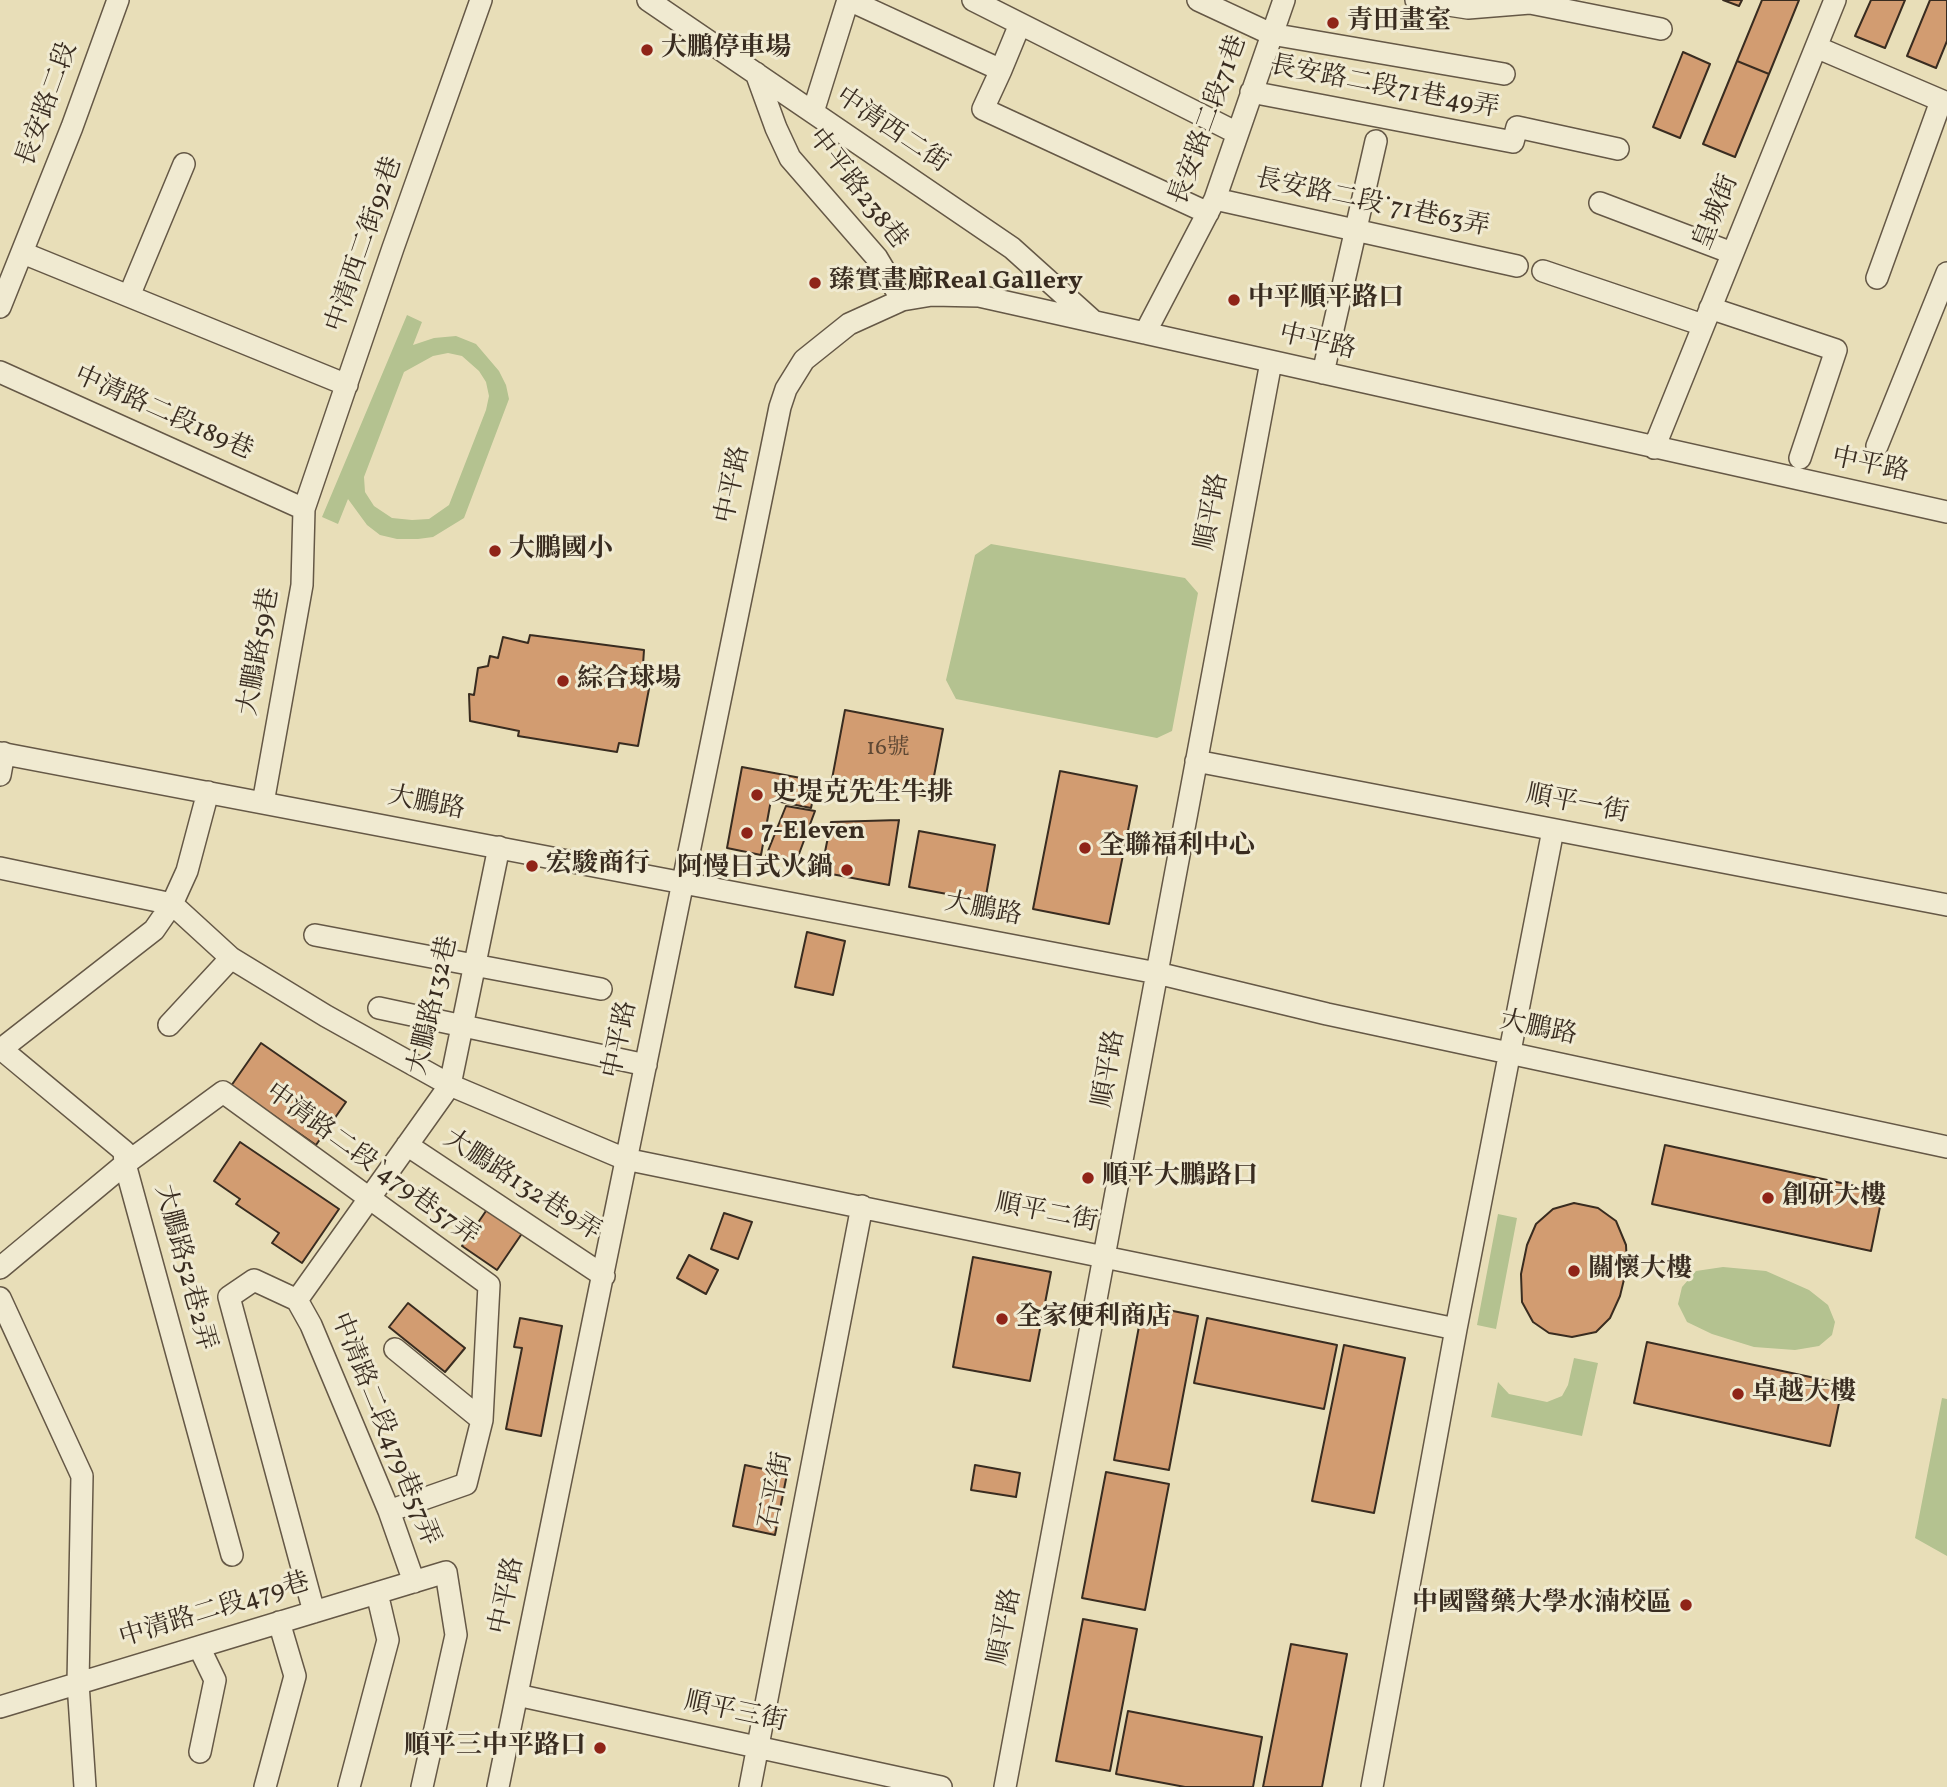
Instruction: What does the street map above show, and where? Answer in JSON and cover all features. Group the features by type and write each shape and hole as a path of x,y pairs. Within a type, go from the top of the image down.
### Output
{"street":[{"name":"長安路二段","path":"0,307 118,0"},
{"name":"中清西二街92巷","path":"304,509 481,0"},
{"name":"中清西二街","path":"648,0 1012,248 1094,321"},
{"path":"813,112 849,0 1001,70 1020,24"},
{"path":"973,0 1237,133"},
{"path":"1198,0 1271,34 1504,74"},
{"name":"長安路二段71巷","path":"1145,333 1212,206 1283,0"},
{"path":"1416,0 1468,8 1530,3 1661,29"},
{"name":"皇城街","path":"1654,448 1835,0"},
{"path":"1816,47 1944,102 1877,278"},
{"name":"長安路二段˙71巷63弄","path":"1001,70 983,109 1212,206 1356,230 1517,266"},
{"name":"中平路238巷","path":"756,73 790,158 877,258 902,300"},
{"name":"長安路二段71巷49弄","path":"1251,92 1513,142 1517,127 1618,149"},
{"path":"1323,373 1376,141"},
{"path":"129,296 184,164"},
{"path":"1600,203 1732,253"},
{"path":"23,253 347,385"},
{"path":"1543,271 1836,350 1800,458"},
{"path":"1877,446 1947,273"},
{"name":"中平路","path":"498,1787 780,407 786,389 804,360 849,324 902,300 932,295 979,296 1947,512"},
{"name":"順平路","path":"1005,1787 1271,362"},
{"name":"中清路二段189巷","path":"0,372 304,509"},
{"name":"大鵬路59巷","path":"263,803 302,585 304,509"},
{"name":"大鵬路","path":"0,775 2,753 683,882 1157,973 1327,1013 1947,1147"},
{"name":"順平一街","path":"1196,761 1947,905"},
{"path":"0,1049 154,930 172,904 187,871 208,792"},
{"path":"1373,1787 1456,1329 1553,830"},
{"name":"大鵬路132巷","path":"297,1300 450,1085 499,847"},
{"path":"0,868 172,904"},
{"name":"順平二街","path":"172,904 231,958 326,1016 450,1085 625,1158 1456,1329"},
{"path":"315,935 601,989"},
{"path":"169,1025 231,958"},
{"path":"379,1008 646,1065"},
{"name":"大鵬路52巷2弄","path":"0,1049 124,1151 125,1164 232,1555"},
{"name":"中清路二段ˋ479巷57弄","path":"0,1268 125,1164 223,1092 489,1285 482,1420 466,1484 389,1511"},
{"name":"大鵬路132巷9弄","path":"407,1146 604,1276"},
{"name":"石平街","path":"750,1787 862,1206"},
{"path":"297,1300 254,1280 229,1297 314,1612"},
{"path":"0,1298 82,1476 78,1683 85,1787"},
{"name":"中清路二段479巷57弄","path":"297,1300 311,1325 389,1511 414,1582"},
{"path":"395,1349 482,1420"},
{"name":"中清路二段479巷","path":"0,1707 446,1572 456,1635 423,1782"},
{"path":"349,1787 388,1640 377,1593"},
{"path":"265,1787 295,1676 279,1622"},
{"path":"199,1647 215,1679 200,1752"},
{"name":"順平三街","path":"517,1695 941,1787"}],"green space":[{"path":"407,315 422,322 413,345 434,338 456,336 476,344 499,371 509,399 464,518 433,537 397,539 380,535 367,525 348,499 338,524 322,517","holes":["448,353 462,356 479,371 486,382 489,396 449,505 429,519 392,518 374,506 365,492 364,477 404,372 433,356"]},
{"path":"991,544 1185,578 1198,593 1172,731 1157,738 956,699 946,680 975,555"},
{"path":"1498,1214 1517,1218 1496,1329 1477,1325"},
{"path":"1723,1267 1766,1271 1809,1290 1828,1305 1835,1322 1832,1335 1819,1346 1795,1350 1754,1347 1712,1334 1687,1322 1678,1304 1682,1287 1696,1271"},
{"path":"1574,1358 1598,1363 1582,1436 1491,1417 1498,1382 1509,1394 1547,1402 1562,1396 1568,1385"},
{"path":"1942,1398 1947,1399 1947,1556 1915,1538"}],"building":[{"path":"1723,0 1742,0 1739,6"},
{"path":"1762,0 1799,0 1769,74 1737,61"},
{"path":"1871,0 1905,0 1885,48 1855,36"},
{"path":"1930,0 1947,0 1947,41 1936,68 1907,56"},
{"path":"1683,52 1710,64 1680,138 1653,127"},
{"path":"1737,61 1769,74 1735,157 1703,144"},
{"name":"綜合球場","path":"530,635 644,650 643,665 653,668 638,746 619,743 617,752 518,736 519,731 470,721 469,694 474,695 478,668 488,666 490,656 498,658 503,637 528,643"},
{"path":"845,710 943,729 930,797 832,779"},
{"path":"742,767 817,781 811,808 771,800 761,855 727,848"},
{"name":"全聯福利中心","path":"1060,771 1137,786 1109,924 1033,909"},
{"path":"786,806 815,811 796,862 766,856"},
{"path":"899,820 889,885 821,872 831,822"},
{"path":"919,831 995,845 985,901 909,887"},
{"path":"807,932 845,941 833,995 795,987"},
{"path":"261,1043 346,1102 316,1145 231,1086"},
{"path":"240,1142 339,1209 302,1263 272,1243 279,1233 236,1204 240,1199 214,1181"},
{"name":"創研大樓","path":"1665,1145 1883,1192 1871,1251 1652,1204"},
{"name":"關懷大樓","path":"1574,1203 1598,1208 1616,1221 1626,1245 1627,1267 1620,1296 1610,1318 1596,1332 1572,1337 1549,1333 1533,1322 1522,1302 1521,1274 1527,1245 1536,1224 1553,1209"},
{"path":"488,1208 523,1232 497,1270 462,1246"},
{"path":"724,1213 752,1222 738,1259 711,1249"},
{"path":"689,1255 718,1270 706,1294 677,1278"},
{"name":"全家便利商店","path":"973,1257 1051,1272 1030,1381 953,1367"},
{"path":"408,1303 465,1348 445,1372 389,1327"},
{"path":"1143,1305 1198,1316 1169,1470 1114,1460"},
{"path":"520,1318 562,1326 541,1436 506,1429 522,1348 514,1347"},
{"path":"1207,1318 1337,1345 1324,1409 1194,1383"},
{"name":"卓越大樓","path":"1647,1342 1843,1384 1830,1446 1634,1403"},
{"path":"1344,1345 1405,1358 1374,1513 1312,1501"},
{"path":"745,1465 787,1474 775,1535 733,1526"},
{"path":"975,1465 1020,1473 1016,1497 971,1490"},
{"path":"1106,1472 1169,1484 1145,1610 1082,1598"},
{"path":"1083,1619 1137,1629 1110,1771 1056,1761"},
{"path":"1291,1644 1347,1654 1322,1787 1263,1787"},
{"path":"1128,1711 1262,1737 1253,1787 1185,1787 1116,1774"}],"place":[{"name":"青田畫室","path":"1333,23"},
{"name":"大鵬停車場","path":"647,50"},
{"name":"臻實畫廊Real Gallery","path":"815,283"},
{"name":"中平順平路口","path":"1234,300"},
{"name":"大鵬國小","path":"495,551"},
{"name":"綜合球場","path":"563,681"},
{"name":"史堤克先生牛排","path":"757,795"},
{"name":"7-Eleven","path":"747,833"},
{"name":"全聯福利中心","path":"1085,848"},
{"name":"宏駿商行","path":"532,866"},
{"name":"阿慢日式火鍋","path":"847,870"},
{"name":"順平大鵬路口","path":"1088,1178"},
{"name":"創研大樓","path":"1768,1198"},
{"name":"關懷大樓","path":"1574,1271"},
{"name":"全家便利商店","path":"1002,1319"},
{"name":"卓越大樓","path":"1738,1394"},
{"name":"中國醫藥大學水湳校區","path":"1686,1605"},
{"name":"順平三中平路口","path":"600,1748"}]}
